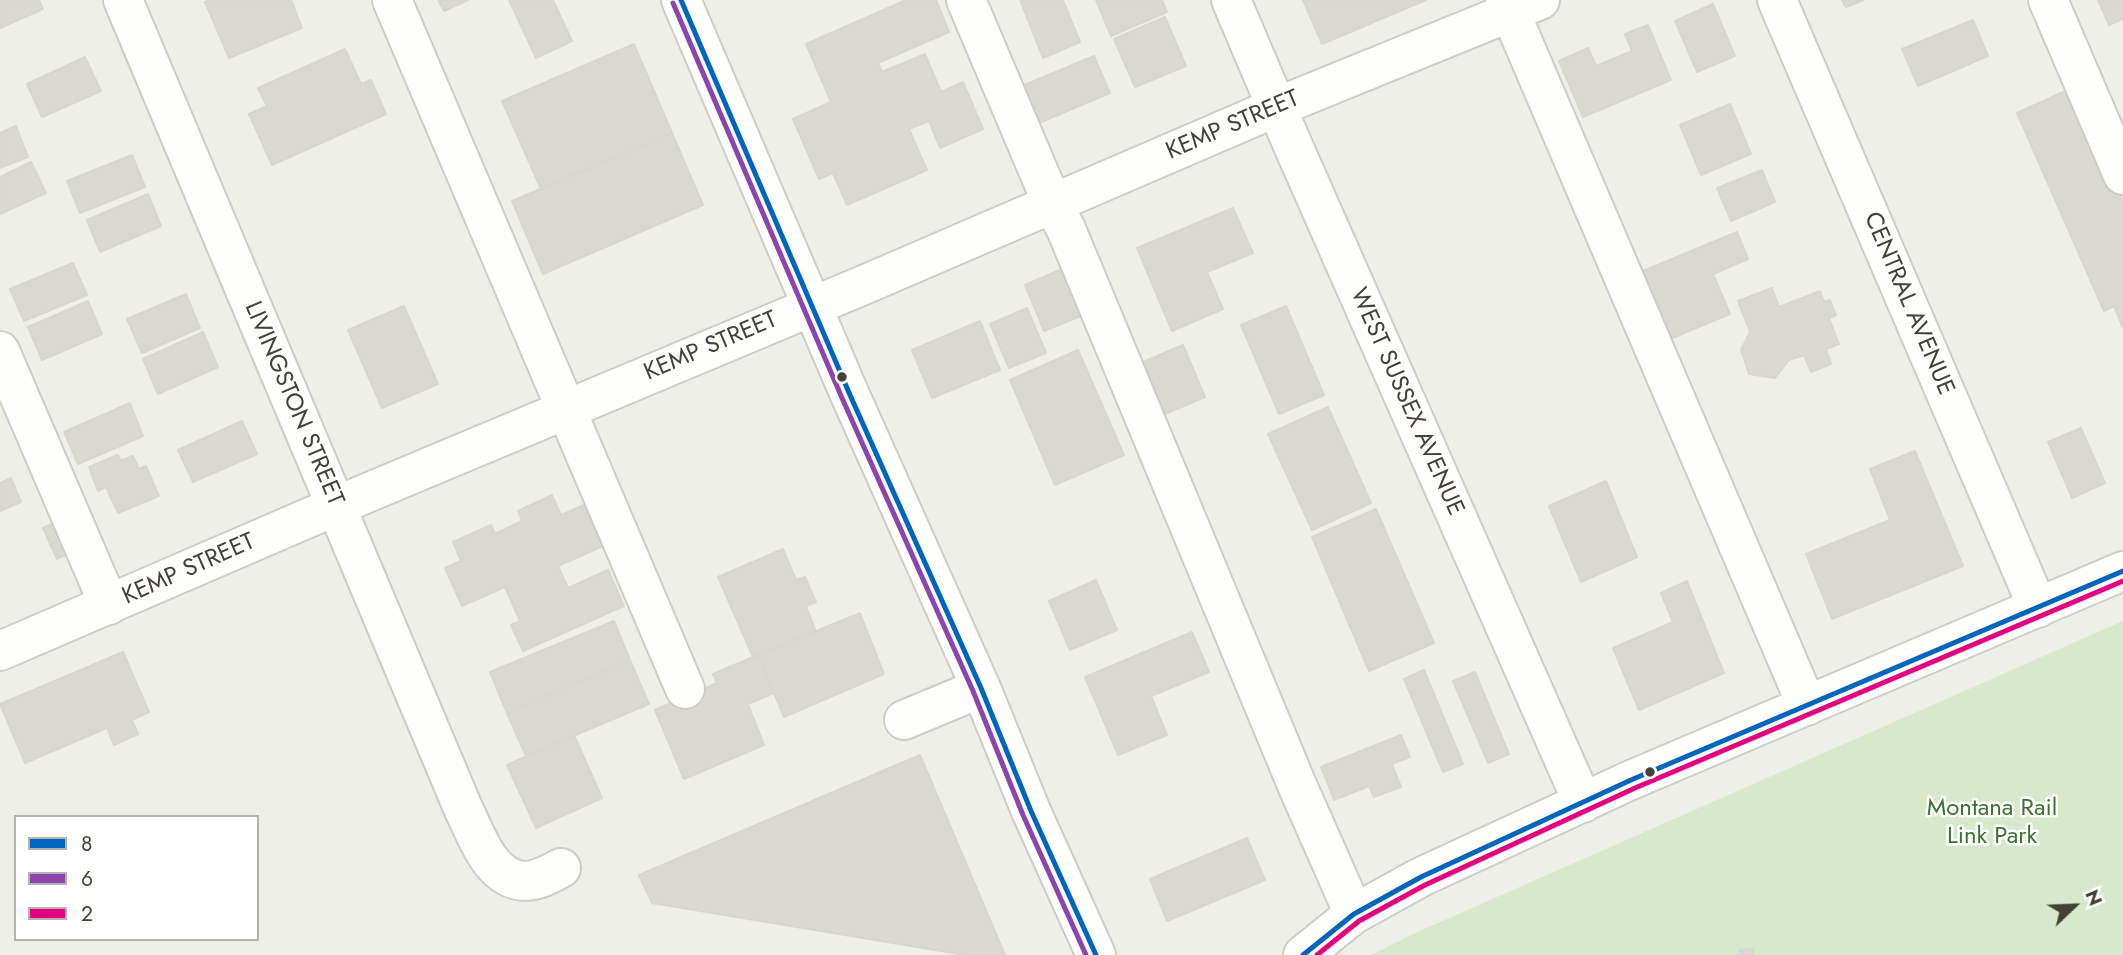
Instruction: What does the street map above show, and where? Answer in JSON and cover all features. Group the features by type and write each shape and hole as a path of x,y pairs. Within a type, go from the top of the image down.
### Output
{"street":[{"name":"LIVINGSTON STREET","path":"123,0 463,808 488,859 513,879 525,881 539,879 561,868"},
{"path":"393,0 684,689"},
{"path":"681,0 811,305 1096,955"},
{"path":"966,0 1052,203 1066,229 1292,772 1354,914"},
{"name":"WEST SUSSEX AVENUE","path":"1231,0 1583,803"},
{"name":"CENTRAL AVENUE","path":"1777,0 2038,608"},
{"path":"2048,0 2123,175"},
{"name":"KEMP STREET","path":"0,652 336,506 866,284 1518,4"},
{"path":"1518,4 1807,706"},
{"path":"0,351 109,605"},
{"path":"1303,955 1354,914 1421,877 1583,803 2123,571"},
{"path":"904,720 981,688"}],"green space":[{"name":"Montana Rail Link Park","path":"2123,621 2123,955 1371,955 1413,934"}],"building":[{"path":"0,0 39,0 43,9 0,28"},
{"path":"291,0 302,28 229,58 205,2"},
{"path":"438,0 468,0 444,11"},
{"path":"509,0 553,0 572,41 536,58"},
{"path":"906,0 936,0 949,32 878,63 882,72 925,54 941,92 963,82 983,129 940,148 929,121 909,129 927,170 847,205 833,173 819,179 793,119 831,102 806,44"},
{"path":"1020,0 1063,0 1080,42 1043,58"},
{"path":"1096,0 1162,0 1167,12 1111,36"},
{"path":"1303,0 1426,0 1322,44"},
{"path":"1842,0 1864,0 1846,7"},
{"path":"2098,0 2123,0 2123,19 2109,25"},
{"path":"1713,4 1735,56 1697,72 1675,21"},
{"path":"1165,17 1186,66 1135,87 1114,39"},
{"path":"1973,20 1988,56 1918,86 1902,49"},
{"path":"1648,25 1671,80 1583,117 1559,61 1588,48 1596,66 1632,51 1625,34"},
{"path":"634,44 672,133 541,189 502,101"},
{"path":"345,49 361,84 371,80 386,114 272,165 249,114 267,106 258,88"},
{"path":"1094,56 1110,93 1039,123 1024,85"},
{"path":"85,57 101,91 42,117 27,84"},
{"path":"2072,88 2123,203 2123,328 2114,306 2104,311 2017,113"},
{"path":"1730,104 1751,154 1701,175 1680,125"},
{"path":"16,126 28,157 0,168 0,133"},
{"path":"672,133 703,205 543,274 512,201"},
{"path":"132,155 145,187 80,213 67,181"},
{"path":"31,162 46,193 0,214 0,177"},
{"path":"1762,170 1775,202 1731,221 1717,188"},
{"path":"148,194 161,226 100,252 87,220"},
{"path":"1233,208 1253,253 1207,272 1223,309 1172,331 1137,248"},
{"path":"1737,232 1748,259 1713,274 1730,314 1672,338 1643,271"},
{"path":"73,263 87,295 24,321 10,289"},
{"path":"1064,268 1083,315 1044,331 1025,285"},
{"path":"1772,288 1779,307 1820,291 1824,302 1830,300 1836,315 1829,318 1839,344 1826,349 1831,364 1811,372 1804,355 1789,360 1775,378 1749,374 1741,350 1750,332 1738,301"},
{"path":"186,294 200,328 142,353 127,319"},
{"path":"88,301 102,334 42,360 28,327"},
{"path":"404,306 438,384 382,408 348,330"},
{"path":"1286,306 1324,395 1279,414 1241,325"},
{"path":"1027,308 1046,353 1009,368 990,324"},
{"path":"980,321 1000,370 932,398 912,350"},
{"path":"203,332 218,367 158,394 143,359"},
{"path":"1183,345 1205,397 1165,414 1143,362"},
{"path":"1078,350 1124,455 1055,485 1010,380"},
{"path":"130,403 143,436 78,464 64,432"},
{"path":"1328,407 1371,503 1312,530 1268,434"},
{"path":"242,421 257,454 193,482 178,450"},
{"path":"2081,428 2105,483 2072,498 2048,442"},
{"path":"1915,451 1963,566 1832,619 1806,554 1890,520 1870,469"},
{"path":"118,455 121,461 133,456 139,469 146,466 159,496 118,513 106,487 98,491 89,467"},
{"path":"11,478 21,502 0,511 0,483"},
{"path":"1606,481 1637,557 1581,582 1549,506"},
{"path":"552,495 561,515 584,505 603,546 558,566 568,588 608,570 624,606 523,651 511,625 520,621 505,587 462,606 445,568 461,561 453,542 491,525 495,534 522,521 518,511"},
{"path":"1376,509 1434,643 1369,671 1312,537"},
{"path":"58,521 71,552 57,559 43,528"},
{"path":"783,549 796,580 805,577 816,602 806,606 816,632 753,657 718,577"},
{"path":"1096,580 1117,630 1070,650 1049,601"},
{"path":"1687,581 1724,673 1639,710 1613,648 1673,622 1661,593"},
{"path":"860,613 884,674 784,717 758,655"},
{"path":"614,621 630,660 507,713 490,672"},
{"path":"1192,632 1209,672 1151,696 1167,735 1118,755 1085,677"},
{"path":"123,652 149,712 132,720 138,734 114,745 107,728 25,763 0,704"},
{"path":"758,655 774,693 748,704 764,745 684,779 655,710 717,683 713,674"},
{"path":"630,660 649,704 526,756 507,713"},
{"path":"1424,670 1463,764 1443,772 1404,679"},
{"path":"1475,672 1509,754 1488,763 1453,681"},
{"path":"574,735 602,798 536,828 507,765"},
{"path":"1401,735 1410,757 1392,764 1401,787 1374,797 1369,786 1334,800 1321,767"},
{"path":"920,755 1005,955 965,955 652,903 639,875"},
{"path":"1247,838 1265,880 1167,921 1150,879"},
{"path":"1753,949 1753,955 1741,955 1740,950"}],"transit line":[{"name":"8","path":"681,0 850,395 1096,955"},
{"name":"6","path":"673,3 842,398 973,691 1023,815 1086,955"},
{"name":"8","path":"1303,955 1354,914 1421,877 1631,780 2123,571"},
{"name":"2","path":"1317,955 1359,921 1425,885 1635,788 2123,581"}]}
